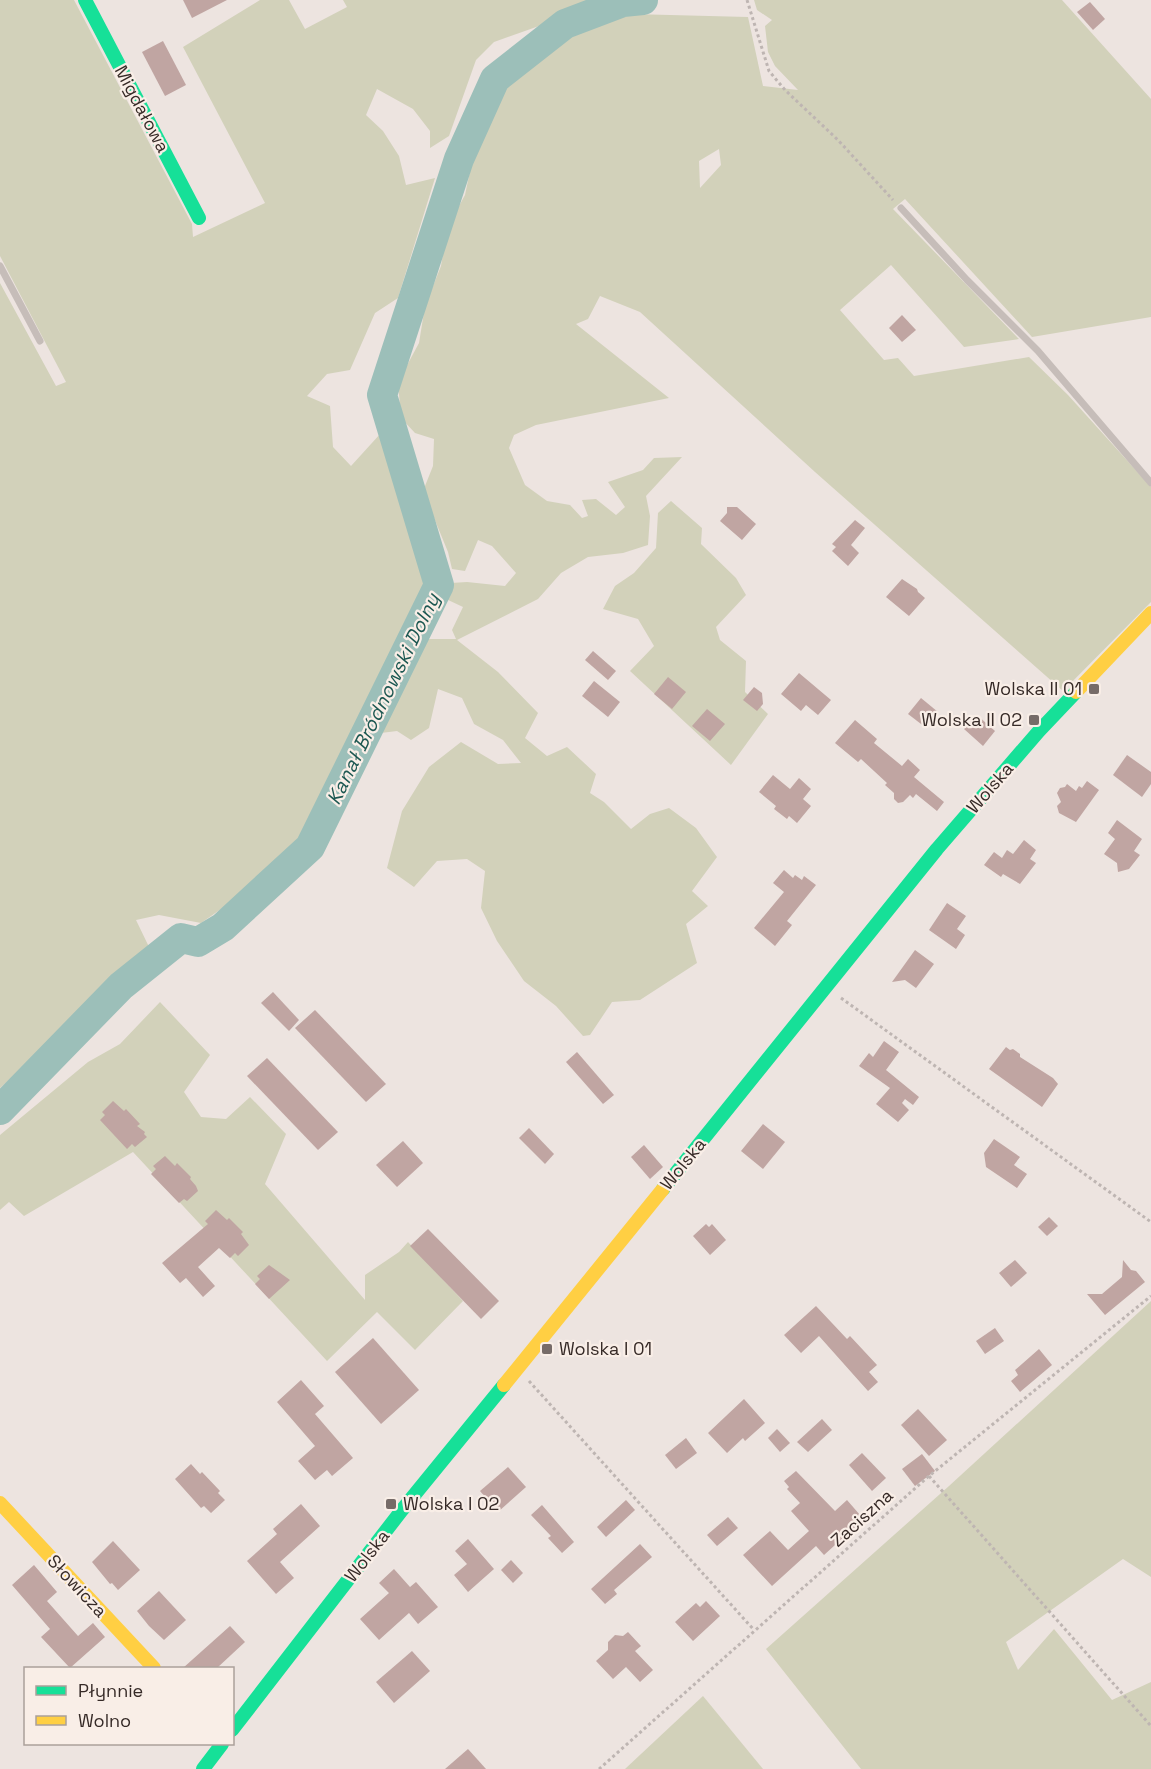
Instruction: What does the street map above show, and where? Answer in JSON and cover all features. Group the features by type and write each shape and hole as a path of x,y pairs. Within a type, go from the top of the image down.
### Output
{"street":[{"name":"Migdałowa","path":"85,0 199,218"},
{"name":"Wolska","path":"234,1727 402,1510 966,815 1039,731 1151,613"},
{"name":"Słowicza","path":"0,1503 153,1667"},
{"path":"202,1769 220,1745"}],"lane":[{"path":"901,208 967,280 1038,351 1151,483"},
{"path":"0,266 40,341"}],"path":[{"path":"747,0 769,71 785,90 838,140 901,208"},
{"path":"827,988 1151,1222"},
{"name":"Zaciszna","path":"599,1769 929,1476 1151,1296"},
{"path":"518,1369 755,1630"},
{"path":"929,1476 1151,1726"}],"green space":[{"path":"0,0 74,0 192,224 193,237 265,203 183,47 260,0 289,0 305,29 347,7 343,0 595,0 570,15 494,42 476,60 449,136 430,148 430,131 413,109 377,89 366,115 383,131 399,156 406,185 435,178 398,298 375,313 350,370 327,374 307,396 330,406 333,447 351,466 381,433 427,583 305,838 258,883 201,923 159,915 136,920 150,949 91,997 48,1045 0,1088 0,283 56,386 66,382 0,256"},
{"path":"754,0 1062,0 1151,99 1151,317 1032,337 905,199 893,209 1019,339 964,347 891,265 840,310 884,360 898,358 914,376 1029,357 1068,395 1151,487 1151,602 1063,691 815,472 640,312 600,296 588,319 576,324 669,398 536,425 514,435 509,448 525,485 547,501 570,505 582,518 588,516 582,500 596,499 616,515 625,507 608,482 643,470 654,458 682,457 646,496 650,516 648,545 623,553 588,557 561,573 538,599 457,640 498,672 538,713 525,738 547,756 567,747 596,774 590,793 604,802 631,829 650,814 669,808 696,828 717,857 692,891 708,906 686,924 697,963 640,1000 612,1002 590,1035 583,1036 556,1006 524,981 497,941 481,908 485,871 467,859 437,861 414,887 387,868 402,811 429,767 461,742 498,764 521,763 503,740 474,724 462,698 438,689 429,728 411,740 397,731 381,733 423,639 456,639 452,630 463,607 446,599 451,583 467,582 505,586 516,573 492,546 478,540 465,571 452,569 448,552 423,491 433,466 434,439 415,433 401,418 398,382 419,343 425,306 441,266 447,228 465,195 473,157 470,105 492,69 513,52 631,14 748,17 763,86 798,90 775,66 768,52 765,26 772,20 757,10","holes":["719,149 721,165 700,188 699,161"]},
{"path":"671,501 702,528 701,544 736,578 746,595 716,627 720,640 746,661 745,692 768,714 731,765 630,671 654,646 638,619 603,609 615,586 634,573 656,548 658,513"},
{"path":"160,1002 210,1055 184,1092 201,1117 226,1119 250,1097 286,1134 265,1184 365,1300 365,1275 399,1252 408,1242 463,1301 415,1350 377,1312 327,1361 133,1152 24,1216 9,1202 0,1210 0,1135 88,1062 120,1044"},
{"path":"1151,1301 1151,1577 1123,1559 1006,1642 1018,1670 1054,1629 1112,1700 1151,1682 1151,1769 861,1769 766,1649"},
{"path":"703,1696 763,1769 625,1769"}],"building":[{"path":"183,0 227,0 192,18"},
{"path":"1090,2 1105,19 1093,30 1077,12"},
{"path":"163,41 186,85 165,96 142,52"},
{"path":"902,315 916,330 902,342 889,328"},
{"path":"727,507 737,507 756,524 742,540 720,521 727,513"},
{"path":"855,520 865,528 851,545 859,553 848,566 832,551 836,547 832,544"},
{"path":"902,579 917,589 925,598 909,616 886,597"},
{"path":"593,651 616,671 608,680 585,660"},
{"path":"799,673 831,700 818,715 806,705 801,711 781,694"},
{"path":"668,677 686,692 672,709 654,694"},
{"path":"594,681 620,702 608,717 582,696"},
{"path":"754,687 762,693 763,704 757,711 743,700"},
{"path":"921,698 938,712 925,727 908,714"},
{"path":"707,709 725,724 710,741 692,726"},
{"path":"977,715 995,731 983,746 964,729"},
{"path":"855,720 877,739 874,743 902,766 908,759 920,770 914,777 944,802 937,811 916,794 913,798 910,795 903,802 898,803 894,799 894,793 885,785 887,783 861,759 858,762 835,743"},
{"path":"1127,755 1151,772 1151,784 1142,797 1113,775"},
{"path":"773,775 790,789 799,778 811,789 803,799 811,806 797,823 789,816 787,819 774,809 776,806 759,792"},
{"path":"1087,781 1099,790 1076,822 1059,813 1057,806 1061,802 1057,793 1060,788 1067,784 1076,791 1079,786 1082,788"},
{"path":"1117,820 1142,839 1134,851 1140,855 1129,869 1118,872 1117,863 1104,854 1115,839 1108,833"},
{"path":"1024,840 1036,850 1030,859 1036,863 1020,884 1003,874 1001,877 984,865 994,852 1002,858 1007,850 1013,854"},
{"path":"784,870 793,878 795,875 802,880 804,876 816,885 787,921 792,925 775,946 754,928 784,892 773,883"},
{"path":"947,903 966,916 957,929 965,935 956,949 929,930"},
{"path":"915,950 934,964 916,988 905,980 892,982"},
{"path":"273,992 299,1020 289,1031 261,1003"},
{"path":"315,1010 386,1084 366,1102 295,1028"},
{"path":"884,1041 899,1052 886,1070 919,1097 913,1105 905,1099 902,1103 909,1110 898,1122 876,1104 890,1088 859,1066 869,1053 873,1057"},
{"path":"1006,1047 1013,1049 1020,1054 1020,1057 1053,1078 1058,1084 1042,1107 989,1069"},
{"path":"577,1052 614,1095 603,1104 566,1062"},
{"path":"267,1058 338,1132 318,1150 247,1076"},
{"path":"113,1101 124,1111 126,1109 140,1124 137,1126 145,1132 147,1137 135,1147 132,1144 127,1149 100,1120 105,1115 102,1112"},
{"path":"763,1124 785,1142 763,1169 741,1151"},
{"path":"529,1128 554,1154 545,1164 519,1138"},
{"path":"994,1139 1020,1157 1014,1165 1027,1174 1017,1188 986,1167 984,1153"},
{"path":"403,1141 423,1163 397,1187 376,1165"},
{"path":"644,1145 663,1167 650,1179 631,1157"},
{"path":"165,1156 175,1166 177,1163 191,1177 190,1179 196,1186 198,1191 187,1201 184,1199 179,1203 151,1174 156,1169 153,1166"},
{"path":"216,1210 227,1220 229,1218 243,1232 241,1234 249,1245 238,1256 235,1253 230,1258 219,1248 198,1267 215,1286 203,1297 186,1278 180,1283 162,1263 208,1224 205,1221"},
{"path":"1049,1217 1058,1226 1047,1236 1038,1227"},
{"path":"706,1224 709,1227 712,1224 726,1240 710,1255 693,1236"},
{"path":"428,1229 499,1301 481,1319 410,1246"},
{"path":"1015,1260 1027,1273 1011,1287 999,1273"},
{"path":"1123,1260 1145,1282 1105,1315 1087,1294 1102,1294 1122,1277"},
{"path":"269,1265 290,1280 269,1299 255,1284 260,1279 257,1276"},
{"path":"816,1306 847,1339 850,1336 877,1365 869,1372 878,1382 868,1391 819,1336 801,1353 784,1335"},
{"path":"995,1328 1004,1341 985,1354 976,1341"},
{"path":"373,1338 419,1390 381,1424 335,1372"},
{"path":"1039,1349 1052,1365 1020,1392 1011,1381 1018,1375 1015,1370"},
{"path":"301,1380 324,1406 315,1414 353,1458 332,1476 327,1470 315,1480 298,1461 315,1446 277,1402"},
{"path":"744,1399 765,1423 745,1441 743,1438 727,1453 708,1433"},
{"path":"918,1409 947,1440 929,1456 901,1425"},
{"path":"822,1419 832,1430 808,1452 797,1442"},
{"path":"777,1429 790,1443 780,1452 768,1438"},
{"path":"686,1438 697,1453 676,1469 665,1455"},
{"path":"862,1453 886,1478 872,1491 849,1465"},
{"path":"922,1454 935,1471 915,1486 902,1469"},
{"path":"191,1464 220,1491 218,1493 225,1500 211,1513 204,1506 201,1508 175,1479"},
{"path":"508,1467 526,1487 498,1512 480,1491"},
{"path":"796,1471 835,1511 847,1500 860,1515 851,1523 855,1527 824,1555 816,1546 772,1586 743,1555 770,1531 788,1550 809,1531 791,1511 800,1503 787,1489 789,1487 784,1481"},
{"path":"626,1500 635,1510 606,1537 597,1527"},
{"path":"301,1504 320,1526 280,1562 294,1578 276,1594 247,1561 277,1534 273,1529"},
{"path":"542,1505 574,1542 562,1553 548,1538 551,1536 531,1515"},
{"path":"728,1517 738,1528 717,1546 707,1535"},
{"path":"468,1539 494,1569 468,1592 454,1575 467,1564 455,1551"},
{"path":"113,1541 140,1570 118,1590 92,1562"},
{"path":"640,1544 652,1557 614,1590 617,1594 605,1604 591,1589"},
{"path":"511,1560 523,1573 513,1583 501,1570"},
{"path":"34,1565 57,1592 47,1601 78,1636 93,1623 105,1637 69,1667 41,1637 50,1629 12,1585"},
{"path":"394,1569 410,1587 416,1582 438,1607 418,1624 409,1613 379,1640 360,1619 389,1593 379,1583"},
{"path":"159,1591 186,1620 164,1640 137,1611"},
{"path":"706,1601 720,1616 693,1641 675,1622 696,1603 700,1607"},
{"path":"230,1626 245,1642 218,1667 184,1667"},
{"path":"628,1632 641,1646 635,1651 653,1670 640,1682 626,1667 613,1679 596,1661 608,1650 608,1642 615,1635 623,1636"},
{"path":"412,1651 430,1671 394,1703 376,1682"},
{"path":"468,1749 486,1769 445,1769"}],"waterway":[{"name":"Kanał Bródnowski Dolny","path":"0,1110 121,986 181,938 198,942 223,927 310,847 439,585 382,395 459,159 495,79 565,24 623,2 643,0"}],"traffic: fast":[{"path":"85,0 199,218"},
{"path":"663,1189 937,849 1039,731 1076,692"},
{"path":"234,1727 402,1510 504,1385"},
{"path":"203,1769 221,1745"}],"traffic: slow":[{"path":"1076,692 1151,613"},
{"path":"504,1385 663,1189"},
{"path":"0,1503 153,1667"}],"place":[{"name":"Wolska II 01","path":"1094,689"},
{"name":"Wolska II 02","path":"1034,720"},
{"name":"Wolska I 01","path":"547,1349"},
{"name":"Wolska I 02","path":"391,1504"}]}
